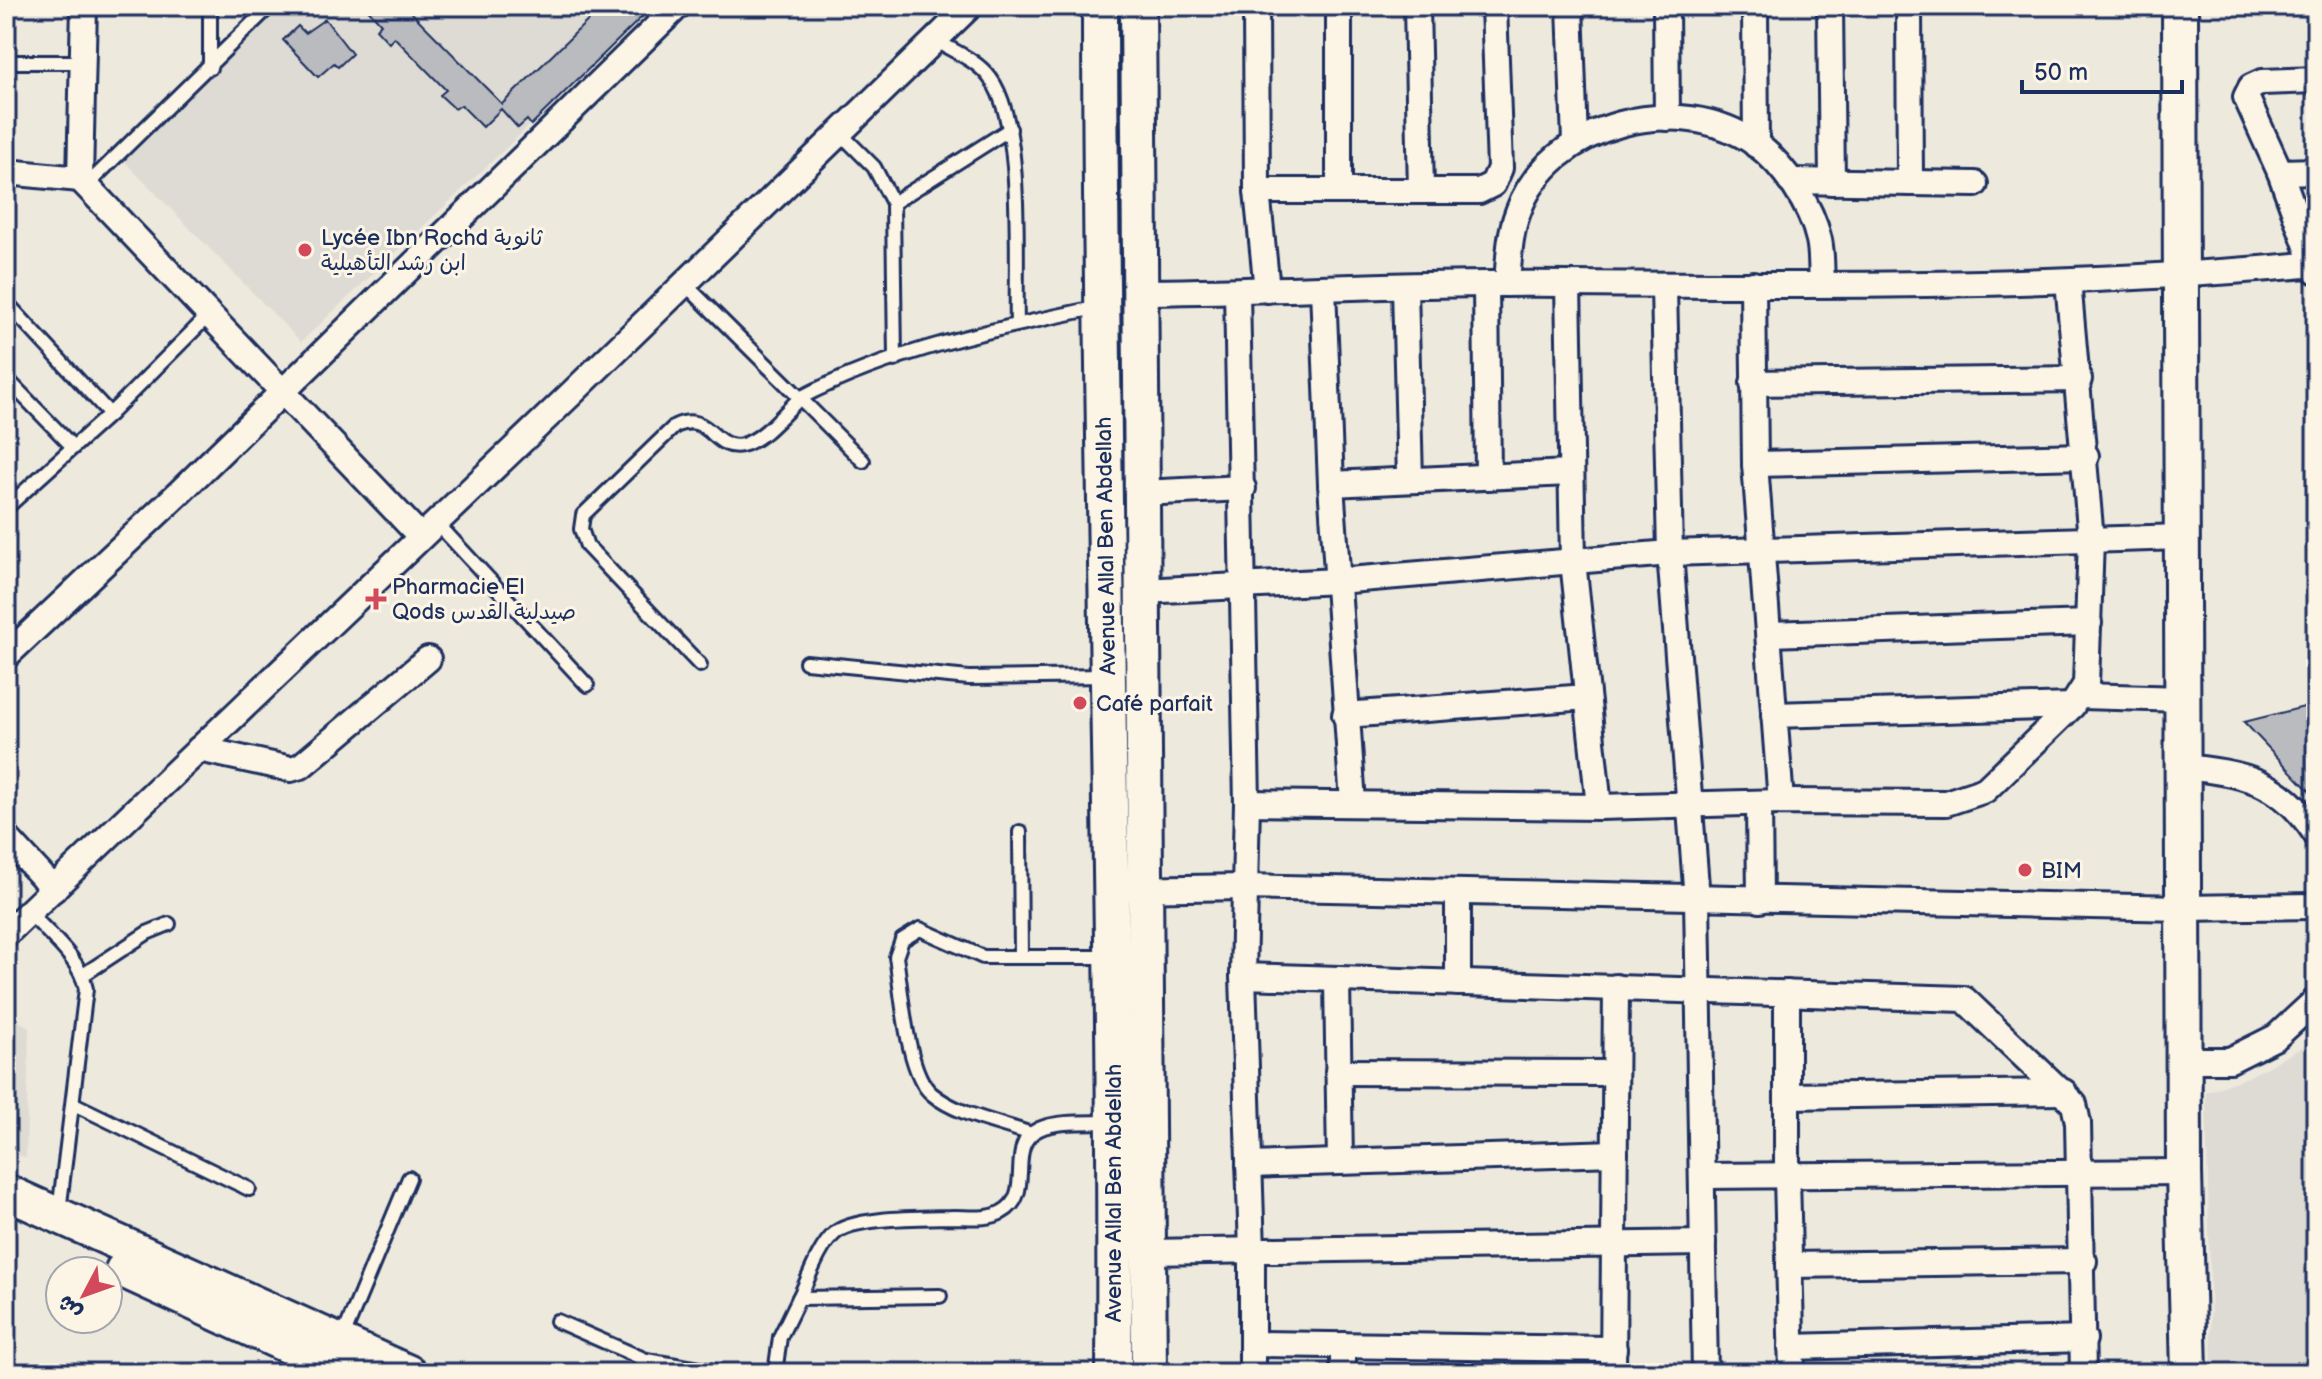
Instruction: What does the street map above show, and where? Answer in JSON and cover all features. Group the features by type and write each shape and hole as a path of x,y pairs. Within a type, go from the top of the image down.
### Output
{"street":[{"path":"83,183 84,6"},
{"path":"6,656 180,492 279,392 678,6"},
{"path":"6,934 970,6"},
{"name":"Avenue Allal Ben Abdellah","path":"1100,6 1100,307 1111,957 1114,1373"},
{"name":"Avenue Allal Ben Abdellah","path":"1138,6 1149,1373"},
{"path":"1256,6 1257,191 1267,290"},
{"path":"1339,6 1339,191"},
{"path":"1417,6 1421,191"},
{"path":"1257,191 1479,191 1493,184 1498,177 1494,6"},
{"path":"1570,6 1575,142"},
{"path":"1666,6 1667,118"},
{"path":"1755,6 1756,145"},
{"path":"1830,6 1832,182"},
{"path":"1909,6 1910,183"},
{"path":"2180,6 2184,1172 2189,1373"},
{"path":"1139,292 1568,284 1664,287 2068,281 2181,277 2315,266 2280,172 2247,103 2247,92 2262,82 2316,80"},
{"path":"1488,477 1497,285 1518,210 1544,168 1575,142 1608,127 1667,118 1730,130 1756,145 1790,181 1808,209 1819,241 1822,283"},
{"path":"2280,172 2316,171"},
{"path":"6,172 83,183 279,392 428,529"},
{"path":"1790,181 1975,184"},
{"path":"1247,803 1599,807 1770,802 1946,803 1966,799 2000,778 2076,701 2088,669 2091,539 2068,281"},
{"path":"1568,284 1573,561 1599,807"},
{"path":"1753,284 1755,464 1774,715 1770,802 1760,900"},
{"path":"1664,287 1670,553 1697,899 1705,1373"},
{"path":"1405,288 1410,480"},
{"path":"1323,289 1331,484 1353,803"},
{"path":"1237,291 1245,587 1247,803 1243,976 1252,1251 1252,1373"},
{"path":"1753,383 2079,379"},
{"path":"1755,464 2086,456"},
{"path":"1331,484 1570,473"},
{"path":"1142,493 1243,488"},
{"path":"1143,591 1337,581 1670,553 2182,537"},
{"path":"1770,634 2089,623"},
{"path":"199,749 291,769 301,766 428,659"},
{"path":"1345,715 1587,697"},
{"path":"1774,715 2184,699"},
{"path":"2183,767 2239,773 2277,791 2316,834"},
{"path":"6,837 54,889"},
{"path":"1110,890 1244,887 2183,908 2316,906"},
{"path":"1458,893 1458,983"},
{"path":"1243,976 1964,999 2064,1092 2076,1113 2084,1261 2083,1373"},
{"path":"1337,981 1340,1161"},
{"path":"1253,1344 1343,1345 1613,1361 1616,987"},
{"path":"1787,993 1787,1177 1792,1373"},
{"path":"2184,1060 2230,1060 2276,1037 2316,1000"},
{"path":"1338,1072 1614,1073"},
{"path":"1787,1096 2064,1092"},
{"path":"1249,1165 1615,1153"},
{"path":"1704,1176 2184,1172"},
{"path":"6,1192 59,1215 344,1358"},
{"path":"6,1217 344,1358 409,1373"},
{"path":"1148,1252 1703,1243"},
{"path":"1789,1265 2084,1261"},
{"path":"1791,1347 2084,1339"},
{"path":"1343,1345 1343,1373"}],"lane":[{"path":"210,6 210,68"},
{"path":"83,183 210,68 270,6"},
{"path":"935,40 977,65 989,77 1005,106 1010,129 1017,324"},
{"path":"6,62 82,62"},
{"path":"893,203 1010,129"},
{"path":"839,132 874,167 893,203 895,360"},
{"path":"684,283 863,461"},
{"path":"6,302 110,414"},
{"path":"700,665 587,546 581,522 619,478 675,426 684,422 700,423 725,443 740,446 759,436 800,398 848,374 1017,324 1100,307"},
{"path":"6,508 110,414 208,316"},
{"path":"6,379 73,447"},
{"path":"428,529 587,685"},
{"path":"806,662 955,678 1107,676"},
{"path":"1020,832 1021,957"},
{"path":"29,912 83,975 86,1010 59,1215"},
{"path":"83,975 138,939 169,924"},
{"path":"1031,1134 950,1104 932,1094 922,1083 915,1065 896,957 902,940 920,929 983,957 1111,957"},
{"path":"74,1104 249,1189"},
{"path":"775,1373 780,1337 799,1298 828,1241 847,1226 911,1218 993,1216 1003,1212 1018,1194 1021,1151 1031,1134 1053,1126 1113,1122"},
{"path":"344,1358 409,1178"},
{"path":"799,1298 940,1296"},
{"path":"557,1321 644,1367 724,1373"}],"shaded area":[{"name":"Lycée Ibn Rochd ثانوية ابن رشد التأهيلية","path":"283,6 656,6 301,342 122,159"},
{"path":"6,1014 29,1027 26,1158 6,1150"},
{"path":"2316,1027 2316,1373 2212,1373 2206,1092 2248,1077 2303,1047"}],"building":[{"path":"365,6 405,6 502,104 603,6 653,6 531,125 527,120 518,128 501,109 483,127 461,105 455,109 440,95 446,90 394,37 389,43 376,29 381,24"},
{"path":"325,19 352,54 338,67 334,63 318,77 283,40 298,26 305,33"},
{"path":"2316,704 2316,798 2244,722"}],"place":[{"name":"Lycée Ibn Rochd ثانوية ابن رشد التأهيلية","path":"305,250"},
{"name":"Pharmacie El Qods صيدلية القدس","path":"376,599"},
{"name":"Café parfait","path":"1080,703"},
{"name":"BIM","path":"2025,870"}]}
